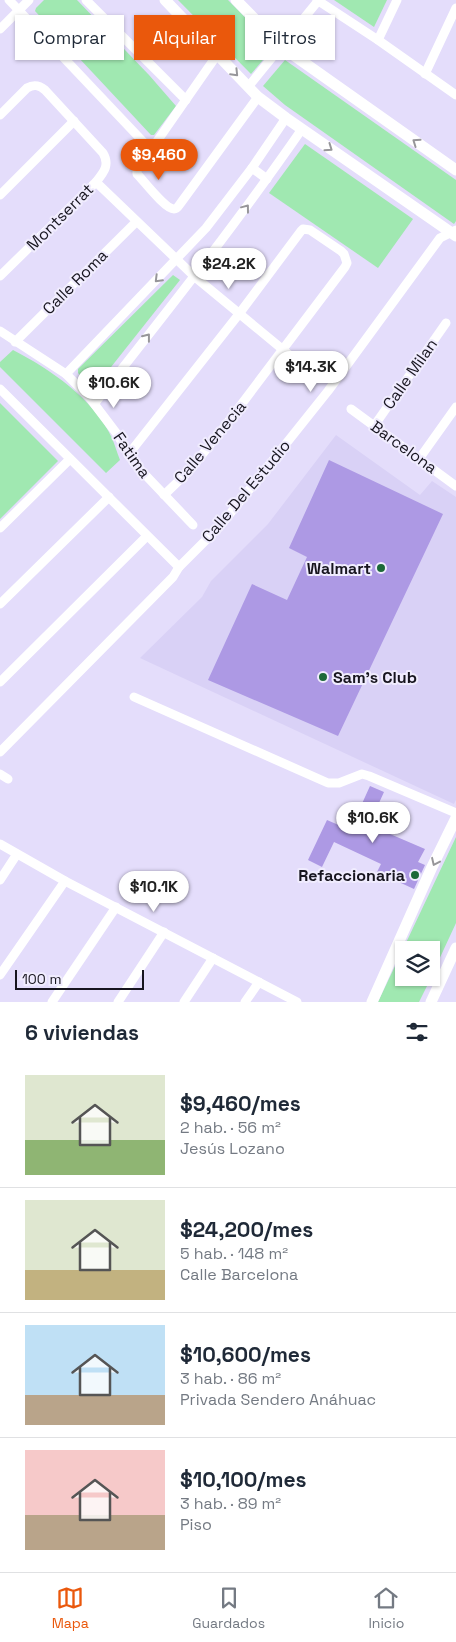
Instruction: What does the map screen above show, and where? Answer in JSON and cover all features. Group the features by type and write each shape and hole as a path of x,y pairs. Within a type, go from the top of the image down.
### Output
{"main road":[{"path":"164,0 179,15"},
{"path":"236,0 251,15"},
{"path":"223,60 258,97 286,118 454,233"},
{"path":"300,60 456,170"},
{"path":"372,1002 456,818"},
{"path":"431,1002 456,948"}],"street":[{"path":"9,0 151,150"},
{"path":"0,28 29,0"},
{"path":"86,0 186,100"},
{"path":"378,40 397,0"},
{"path":"307,15 318,1 378,40 456,95"},
{"path":"425,74 456,8"},
{"path":"213,60 138,168 137,174 166,205 173,209 180,204 258,97"},
{"path":"248,87 271,60"},
{"path":"0,115 27,88 34,85 45,90 74,121 0,195"},
{"path":"66,374 206,228 252,168 286,118"},
{"name":"Montserrat","path":"0,276 105,171 107,164 103,153 74,121"},
{"path":"95,403 195,277 302,129"},
{"path":"252,168 267,179"},
{"path":"96,182 195,277 310,372"},
{"name":"Calle Roma","path":"15,342 136,222"},
{"name":"Calle Venecia","path":"164,495 189,471 345,267 347,263 344,254 310,230 303,229 239,314"},
{"name":"Calle Del Estudio","path":"0,752 174,578 178,567 221,525 328,391 440,238 454,233"},
{"path":"128,455 239,314"},
{"name":"Calle Milan","path":"374,426 446,323"},
{"name":"Fatima","path":"0,331 66,374 95,403 117,434 134,463 193,525"},
{"path":"0,389 178,567"},
{"path":"419,459 456,407"},
{"name":"Barcelona","path":"351,409 456,486"},
{"path":"0,528 70,459"},
{"path":"0,604 109,497"},
{"path":"0,682 147,536"},
{"path":"134,696 328,783 339,783 362,774 456,813"},
{"path":"0,844 65,881 297,1002"},
{"path":"0,880 17,854"},
{"path":"0,975 65,881"},
{"path":"52,1002 116,907"},
{"path":"118,1002 164,932"},
{"path":"184,1002 213,958"},
{"path":"245,1002 259,982"}],"shaded area":[{"path":"336,435 420,495 432,481 456,497 456,800 454,804 140,658 202,597 211,581 268,524"}],"green space":[{"path":"44,0 77,0 91,15 39,15 35,11"},
{"path":"178,0 228,0 245,17 245,60 263,60 251,74 235,58 235,15 193,15"},
{"path":"334,0 387,0 374,27"},
{"path":"124,49 149,75 176,106 154,135 151,135 81,60 124,60"},
{"path":"285,60 456,180 456,221 454,224 285,105 263,86"},
{"path":"305,144 413,219 378,268 269,193"},
{"path":"173,275 180,280 96,386 90,387 78,373 78,369"},
{"path":"13,350 42,366 70,386 94,410 112,438 120,460 106,473 0,367 0,362"},
{"path":"0,403 58,461 0,519"},
{"path":"456,837 456,923 440,958 440,941 407,941"},
{"path":"395,966 395,986 427,986 419,1002 378,1002"}],"building":[{"path":"329,460 443,514 338,736 208,680 252,584 287,600 307,557 289,548"},
{"path":"370,786 384,792 369,825 425,849 418,862 425,865 414,889 377,872 381,864 334,842 322,867 308,860 327,820 350,830"}],"place":[{"name":"Walmart","path":"381,568"},
{"name":"Sam's Club","path":"323,677"},
{"name":"Refaccionaria","path":"415,875"}]}
